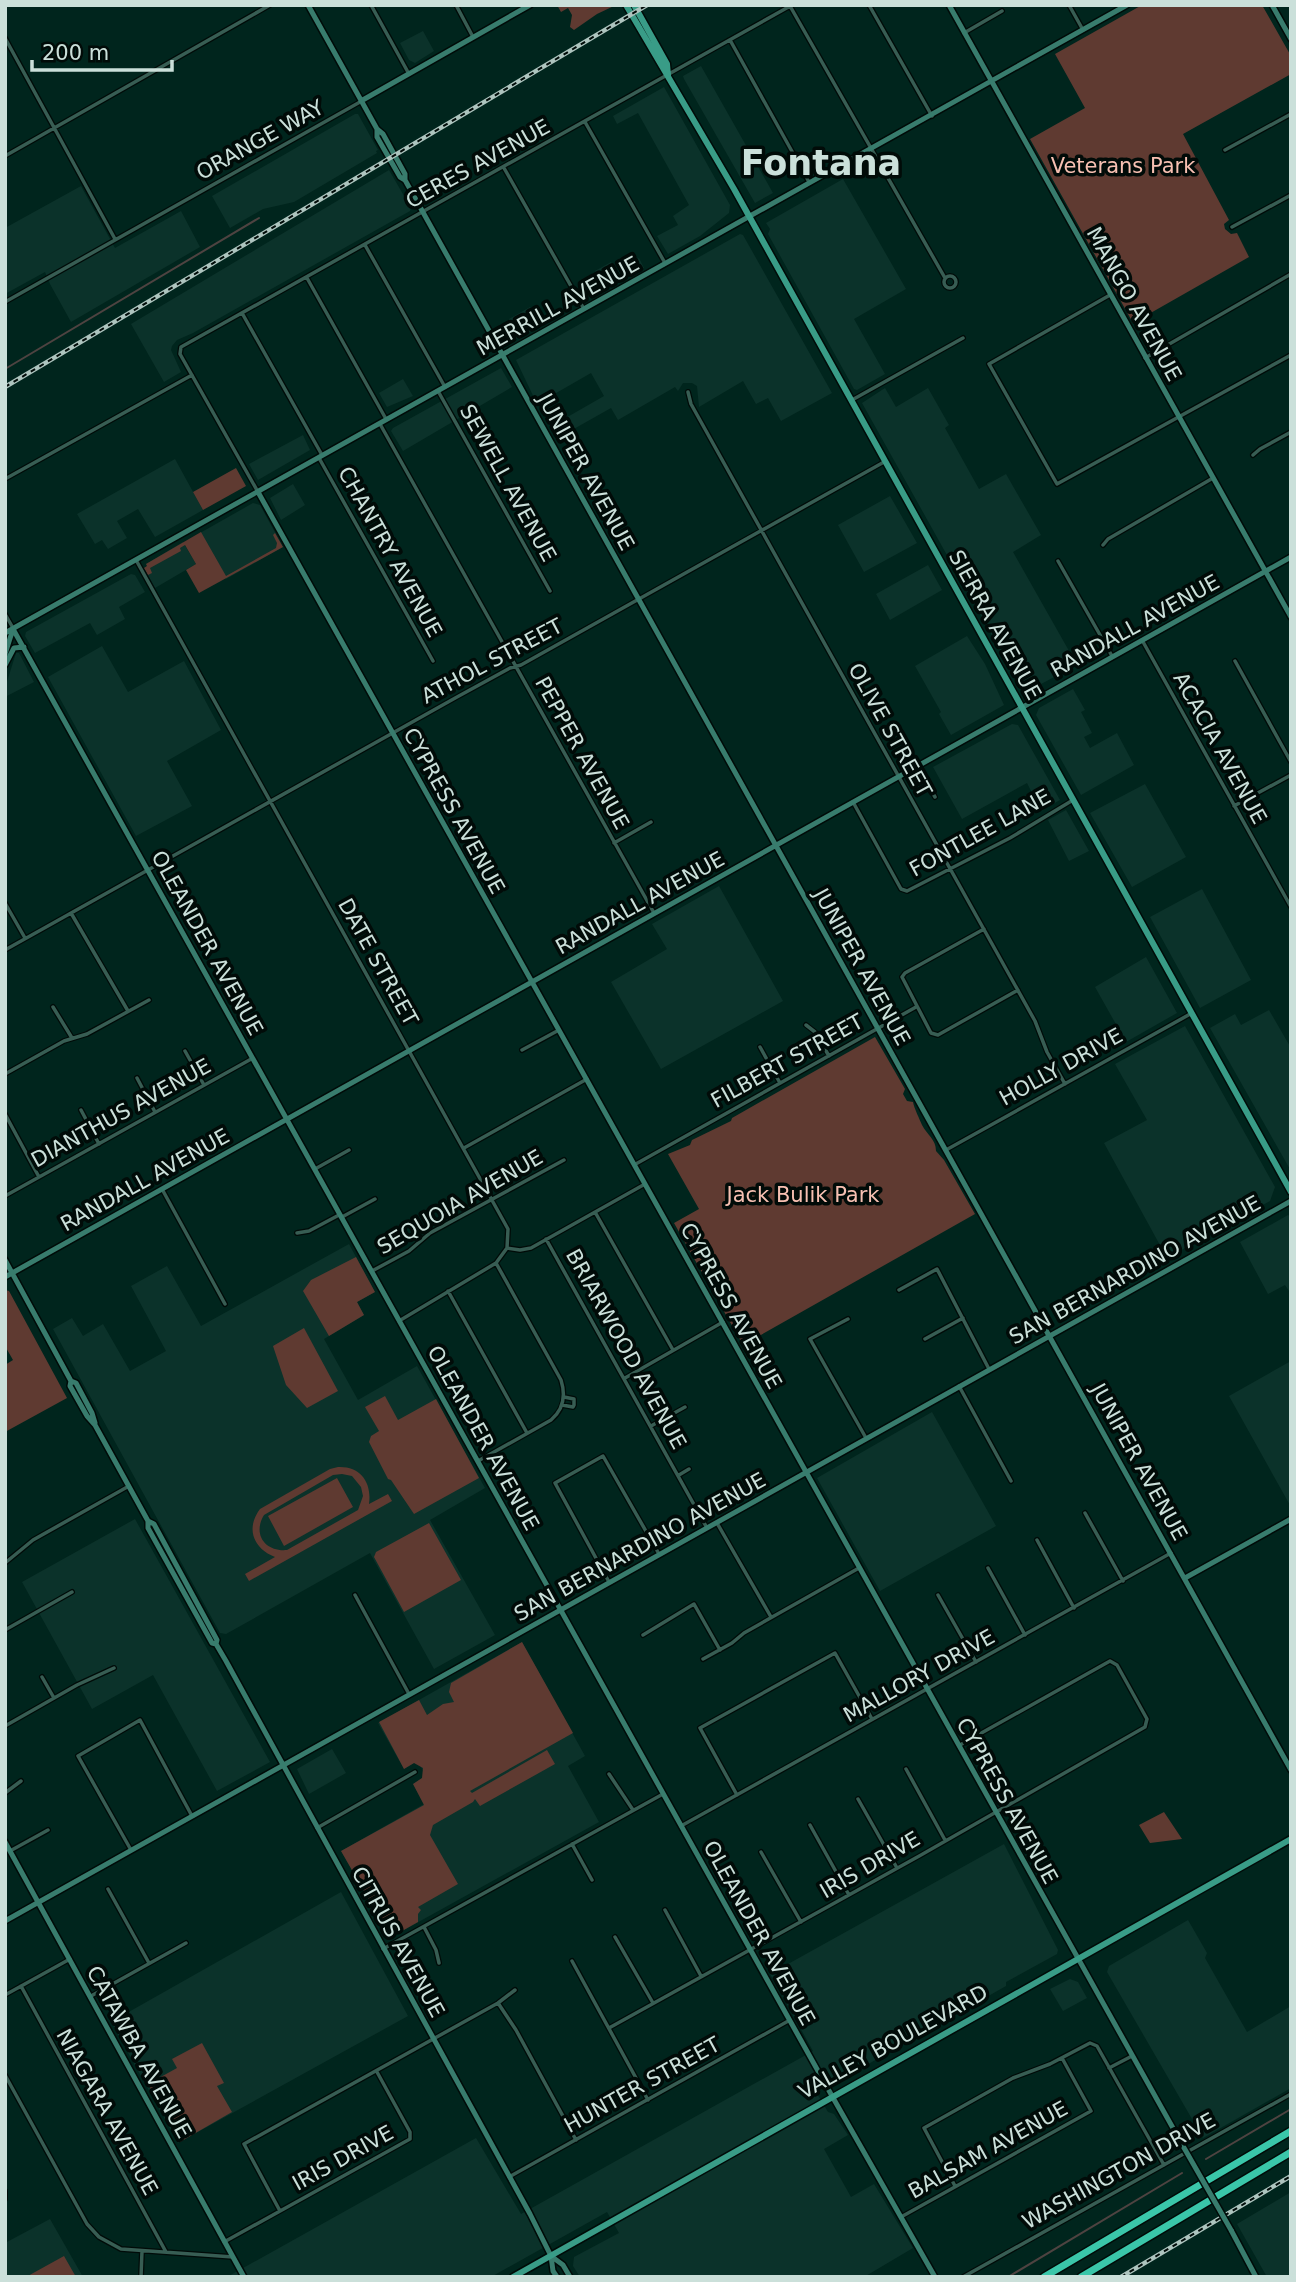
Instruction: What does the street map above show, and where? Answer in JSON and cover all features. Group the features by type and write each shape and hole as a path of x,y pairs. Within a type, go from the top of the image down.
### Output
{"highway":[{"path":"1044,2277 1291,2131"},
{"path":"1081,2277 1291,2152"}],"main road":[{"name":"SIERRA AVENUE","path":"626,5 748,217 1291,1192"},
{"name":"SIERRA AVENUE","path":"634,5 667,64 668,75"},
{"name":"VALLEY BOULEVARD","path":"513,2277 1291,1839"}],"street":[{"path":"5,156 270,5"},
{"name":"JUNIPER AVENUE","path":"309,5 1291,1770"},
{"path":"370,5 409,74"},
{"path":"456,5 473,37"},
{"name":"ORANGE WAY","path":"5,302 530,5"},
{"path":"869,5 932,116"},
{"name":"MANGO AVENUE","path":"949,5 1291,617"},
{"path":"1069,5 1083,30"},
{"name":"MERRILL AVENUE","path":"5,634 1127,5"},
{"path":"1272,5 1291,39"},
{"path":"791,6 945,278"},
{"name":"CERES AVENUE","path":"180,350 791,6"},
{"path":"964,33 1002,10"},
{"path":"5,38 115,240"},
{"path":"730,40 810,184"},
{"path":"1225,150 1291,114"},
{"path":"586,122 666,264"},
{"path":"504,167 584,310"},
{"path":"1232,227 1291,195"},
{"name":"SEWELL AVENUE","path":"365,246 445,388"},
{"path":"1145,358 1291,274"},
{"path":"307,278 387,420"},
{"path":"1110,295 989,364 1057,484 1291,355"},
{"name":"CHANTRY AVENUE","path":"242,313 433,661"},
{"path":"850,401 963,338"},
{"name":"CYPRESS AVENUE","path":"180,350 1256,2277"},
{"path":"5,480 192,375"},
{"name":"SEWELL AVENUE","path":"438,391 550,591"},
{"name":"OLIVE STREET","path":"688,392 691,404 761,531 1038,1026 1046,1049 1065,1084"},
{"name":"PEPPER AVENUE","path":"380,424 654,913"},
{"path":"1253,455 1291,432"},
{"name":"ATHOL STREET","path":"5,950 884,462"},
{"path":"1103,545 1108,538 1213,478"},
{"name":"RANDALL AVENUE","path":"5,1277 1291,557"},
{"name":"DATE STREET","path":"136,561 492,1199 508,1229 508,1248"},
{"path":"1058,561 1112,656"},
{"name":"OLEANDER AVENUE","path":"5,614 935,2277"},
{"path":"5,654 13,629"},
{"name":"ACACIA AVENUE","path":"1142,640 1291,907"},
{"path":"5,665 13,648 24,647"},
{"path":"1235,662 1291,762"},
{"path":"917,766 935,797"},
{"path":"1234,806 1291,775"},
{"name":"FONTLEE LANE","path":"853,802 901,888 909,890 1010,838 1073,800"},
{"path":"614,843 651,822"},
{"path":"5,902 25,938"},
{"path":"71,913 129,1011"},
{"path":"984,929 903,974 903,982 916,1007 931,1033 937,1035 1018,990"},
{"path":"5,1074 149,1000"},
{"path":"53,1007 72,1038"},
{"name":"FILBERT STREET","path":"634,1165 916,1007"},
{"name":"HOLLY DRIVE","path":"946,1150 1192,1013"},
{"path":"806,1025 815,1032 828,1056"},
{"path":"523,1050 559,1030"},
{"path":"760,1047 780,1083"},
{"path":"186,1051 204,1085"},
{"name":"DIANTHUS AVENUE","path":"5,1196 253,1058"},
{"path":"137,1078 155,1112"},
{"path":"464,1148 587,1079"},
{"path":"81,1110 99,1144"},
{"path":"5,1114 40,1177"},
{"path":"315,1169 349,1150"},
{"name":"SEQUOIA AVENUE","path":"372,1272 409,1251 430,1233 564,1160"},
{"path":"399,1321 496,1264 508,1248 526,1250 645,1184"},
{"path":"162,1189 225,1304"},
{"path":"297,1233 309,1231 375,1199"},
{"name":"SAN BERNARDINO AVENUE","path":"5,1921 1291,1201"},
{"path":"595,1212 673,1350"},
{"name":"BRIARWOOD AVENUE","path":"546,1239 707,1528"},
{"name":"CITRUS AVENUE","path":"5,1260 71,1381 70,1386 95,1425 148,1521 148,1528 212,1643 216,1644 509,2177 551,2256 557,2277"},
{"path":"478,1461 551,1420 562,1405 564,1397 561,1380 496,1264"},
{"path":"899,1290 937,1269 989,1369"},
{"path":"448,1291 527,1433"},
{"path":"848,1318 810,1339 866,1438"},
{"path":"925,1339 963,1318"},
{"path":"625,1378 723,1322"},
{"path":"959,1387 1012,1481"},
{"path":"562,1405 574,1405 574,1399 564,1397"},
{"path":"651,1426 685,1407"},
{"path":"610,1582 555,1483 603,1456 659,1554"},
{"name":"BRIARWOOD AVENUE","path":"678,1475 689,1469"},
{"path":"5,1563 33,1540 129,1486"},
{"path":"1086,1513 1123,1581"},
{"path":"1185,1578 1291,1519"},
{"path":"717,1523 771,1617"},
{"path":"1037,1540 1074,1608"},
{"name":"MALLORY DRIVE","path":"681,1826 1171,1553"},
{"path":"703,1659 859,1568"},
{"path":"988,1568 1025,1635"},
{"path":"5,1630 72,1592"},
{"path":"355,1595 410,1694"},
{"path":"938,1595 976,1662"},
{"path":"643,1635 694,1604 720,1650"},
{"path":"737,1795 700,1728 835,1653 872,1719"},
{"name":"IRIS DRIVE","path":"609,2028 897,1868 1145,1727 1147,1723 1146,1716 1117,1665 1108,1662 958,1746"},
{"path":"6,1725 114,1668"},
{"path":"43,1676 54,1698"},
{"path":"131,1850 78,1756 140,1720 192,1816"},
{"path":"906,1769 945,1840"},
{"path":"317,1828 415,1772"},
{"path":"609,1774 634,1810"},
{"path":"5,1793 21,1781"},
{"path":"383,1949 663,1794"},
{"path":"858,1798 897,1868"},
{"path":"810,1825 849,1895"},
{"path":"10,1852 48,1830"},
{"name":"CATAWBA AVENUE","path":"5,1842 244,2277"},
{"path":"572,1844 592,1880"},
{"path":"761,1852 801,1922"},
{"path":"108,1889 149,1963"},
{"path":"665,1910 701,1976"},
{"path":"424,1927 436,1950 439,1963"},
{"path":"615,1937 653,2003"},
{"path":"90,1996 186,1943"},
{"path":"5,1995 70,1959"},
{"path":"572,1961 648,2100"},
{"name":"NIAGARA AVENUE","path":"20,1986 166,2252"},
{"path":"280,2211 244,2144 498,2003 515,1990"},
{"path":"498,2003 516,2030 576,2140"},
{"name":"HUNTER STREET","path":"509,2177 790,2020"},
{"path":"955,2186 923,2128 1013,2078 1090,2043 1093,2043 1109,2068 1164,2165"},
{"path":"1109,2068 1132,2056"},
{"name":"BALSAM AVENUE","path":"901,2217 1091,2111 1062,2058"},
{"name":"IRIS DRIVE","path":"224,2242 410,2139 410,2132 376,2071"},
{"path":"5,2075 93,2232 111,2245 142,2251 233,2257"},
{"name":"WASHINGTON DRIVE","path":"963,2277 1291,2094"},
{"path":"5,2191 5,2199"},
{"path":"141,2277 142,2251"},
{"name":"CITRUS AVENUE","path":"551,2256 564,2265 570,2277"}],"shaded area":[{"path":"423,31 434,51 415,63 409,60 400,43"},
{"path":"701,66 773,193 755,203 684,79 683,76"},
{"path":"664,87 730,205 729,213 700,236 668,254 657,236 678,225 673,216 689,205 638,113 617,124 613,116"},
{"path":"358,114 378,150 377,153 294,202 263,209 230,228 212,196"},
{"path":"389,170 411,208 410,211 177,340 171,350 181,372 164,382 131,324"},
{"path":"843,179 906,289 854,319 885,374 857,390 854,389 768,234 770,229 766,223"},
{"path":"81,186 115,248 181,211 200,247 71,322 45,272 5,294 5,228"},
{"path":"740,234 832,393 781,421 768,398 756,404 743,381 699,407 697,386 683,383 678,391 675,387 618,420 611,408 556,439 550,427 604,396 591,373 537,404 516,360"},
{"path":"639,258 644,268 597,294 592,285 599,280 595,271 611,262 616,271"},
{"path":"530,307 541,326 506,344 501,336 513,328 509,319"},
{"path":"501,368 512,387 403,451 391,431 393,428"},
{"path":"403,379 413,396 387,407 379,393"},
{"path":"885,388 896,407 928,388 949,425 945,428 979,489 1006,474 1041,535 1013,552 1077,665 1024,693 862,403"},
{"path":"303,435 310,450 258,480 249,464"},
{"path":"175,459 203,510 155,537 138,509 117,521 127,538 108,549 102,540 95,544 77,514"},
{"path":"293,484 305,505 281,520 270,498"},
{"path":"890,496 917,543 864,572 838,525"},
{"path":"253,503 260,505 283,547 226,579 200,533"},
{"path":"183,542 196,564 155,588 144,568 146,564"},
{"path":"928,565 942,590 890,620 876,594"},
{"path":"131,574 135,575 145,592 119,607 125,619 97,635 90,623 35,653 25,636 26,632"},
{"path":"967,636 985,664 1004,705 951,735 915,666"},
{"path":"102,646 128,692 184,661 221,730 167,761 192,806 136,836 48,677"},
{"path":"16,653 19,653 34,682 5,697 5,688"},
{"path":"1073,689 1085,710 1081,712 1092,733 1084,737 1090,748 1117,733 1134,765 1081,795 1036,715 1039,708"},
{"path":"1012,724 1018,725 1060,800 1041,811 1027,783 962,819 933,767"},
{"path":"1145,784 1186,857 1132,887 1090,813"},
{"path":"1066,810 1089,851 1069,861 1048,820"},
{"path":"719,886 783,1001 661,1069 611,982 667,949 652,924"},
{"path":"1202,889 1251,980 1200,1008 1150,917"},
{"path":"1146,957 1177,1013 1126,1042 1095,987"},
{"path":"1269,1010 1291,1048 1291,1171 1210,1028 1235,1014 1241,1025"},
{"path":"1185,1026 1275,1187 1270,1201 1167,1258 1104,1143 1147,1120 1115,1064"},
{"path":"1288,1215 1291,1217 1291,1294 1285,1285 1268,1294 1240,1242"},
{"path":"349,1244 375,1292 357,1302 364,1315 324,1339 358,1400 417,1366 485,1488 430,1520 495,1635 434,1669 370,1553 226,1634 220,1633 53,1329 72,1318 83,1336 103,1324 130,1371 166,1351 131,1286 167,1266 201,1326"},
{"path":"1291,1361 1291,1507 1229,1396"},
{"path":"932,1412 996,1526 880,1591 817,1478"},
{"path":"135,1519 270,1762 217,1791 153,1675 92,1709 22,1582"},
{"path":"522,1642 585,1756 568,1766 599,1822 395,1935 388,1933 341,1851 424,1804 413,1784 422,1778 424,1772 419,1764 414,1763 404,1769 378,1723"},
{"path":"332,1749 346,1773 309,1794 297,1769"},
{"path":"1004,1844 1058,1950 1057,1954 863,2067 838,2080 832,2079 818,2086 816,2092 828,2112 834,2114 848,2135 824,2149 851,2197 874,2184 913,2248 864,2277 580,2277 573,2266 574,2257 619,2233 607,2212 491,2277 227,2277 476,2138 521,2214 813,2051 770,1974"},
{"path":"341,1892 408,2016 178,2143 111,2022"},
{"path":"1188,1920 1207,1953 1205,1958 1247,2032 1291,2006 1291,2088 1203,2138 1107,1972 1109,1966"},
{"path":"1070,1979 1078,1982 1087,1998 1063,2011 1050,1989"},
{"path":"1291,2192 1291,2277 1267,2277 1237,2224"},
{"path":"50,2219 83,2277 5,2277 5,2243"}],"green space":[{"path":"557,5 616,5 574,30 570,27 572,15 568,8 561,12"},
{"name":"Veterans Park","path":"1142,5 1262,5 1291,56 1291,74 1183,134 1229,220 1224,224 1225,229 1231,234 1237,233 1249,257 1133,323 1030,139 1085,108 1055,54"},
{"path":"236,468 246,486 203,510 193,492"},
{"path":"201,532 226,576 276,548 273,535 275,533 283,547 199,593 186,570 196,564 185,545 180,548 181,551 150,568 152,573 148,575 144,568 146,564"},
{"name":"Jack Bulik Park","path":"875,1037 905,1089 903,1094 907,1101 913,1102 922,1125 935,1143 936,1151 975,1214 743,1345 674,1223 699,1209 668,1154 690,1145 692,1140 731,1121"},
{"path":"356,1257 375,1292 357,1302 364,1315 329,1336 303,1291 311,1280"},
{"path":"5,1290 9,1291 67,1398 5,1432 5,1365 13,1360 5,1346"},
{"path":"304,1328 338,1391 307,1408 286,1385 273,1346"},
{"path":"385,1396 398,1420 436,1399 479,1478 414,1514 388,1479 369,1442 371,1436 379,1431 365,1407"},
{"path":"346,1467 359,1473 369,1489 369,1504 388,1494 392,1501 249,1581 245,1574 275,1557 262,1549 254,1538 253,1524 260,1509 330,1469","holes":["333,1475 352,1476 361,1487 363,1496 358,1510 287,1550 273,1548 263,1541 260,1529 264,1515"]},
{"path":"337,1478 353,1507 284,1546 268,1516"},
{"path":"429,1523 461,1580 404,1612 374,1557 376,1552"},
{"path":"522,1642 573,1733 470,1791 472,1793 547,1750 555,1764 480,1806 475,1799 433,1825 430,1835 458,1884 418,1907 421,1910 418,1922 395,1935 388,1933 341,1851 424,1805 413,1784 422,1778 423,1768 414,1763 404,1769 379,1722 419,1700 427,1715 443,1704 454,1702 449,1692 451,1683"},
{"path":"1164,1812 1182,1839 1150,1843 1139,1825"},
{"path":"202,2043 224,2083 217,2086 232,2112 180,2142 148,2084 177,2068 172,2059"},
{"path":"64,2256 76,2277 26,2277"}],"waterway":[{"path":"5,369 259,218"},
{"path":"1206,2159 1291,2109"},
{"path":"1008,2277 1182,2173"}],"railway":[{"path":"5,387 647,5"},
{"path":"1121,2277 1291,2176"}],"district":[{"name":"Fontana","path":"821,163"}]}
